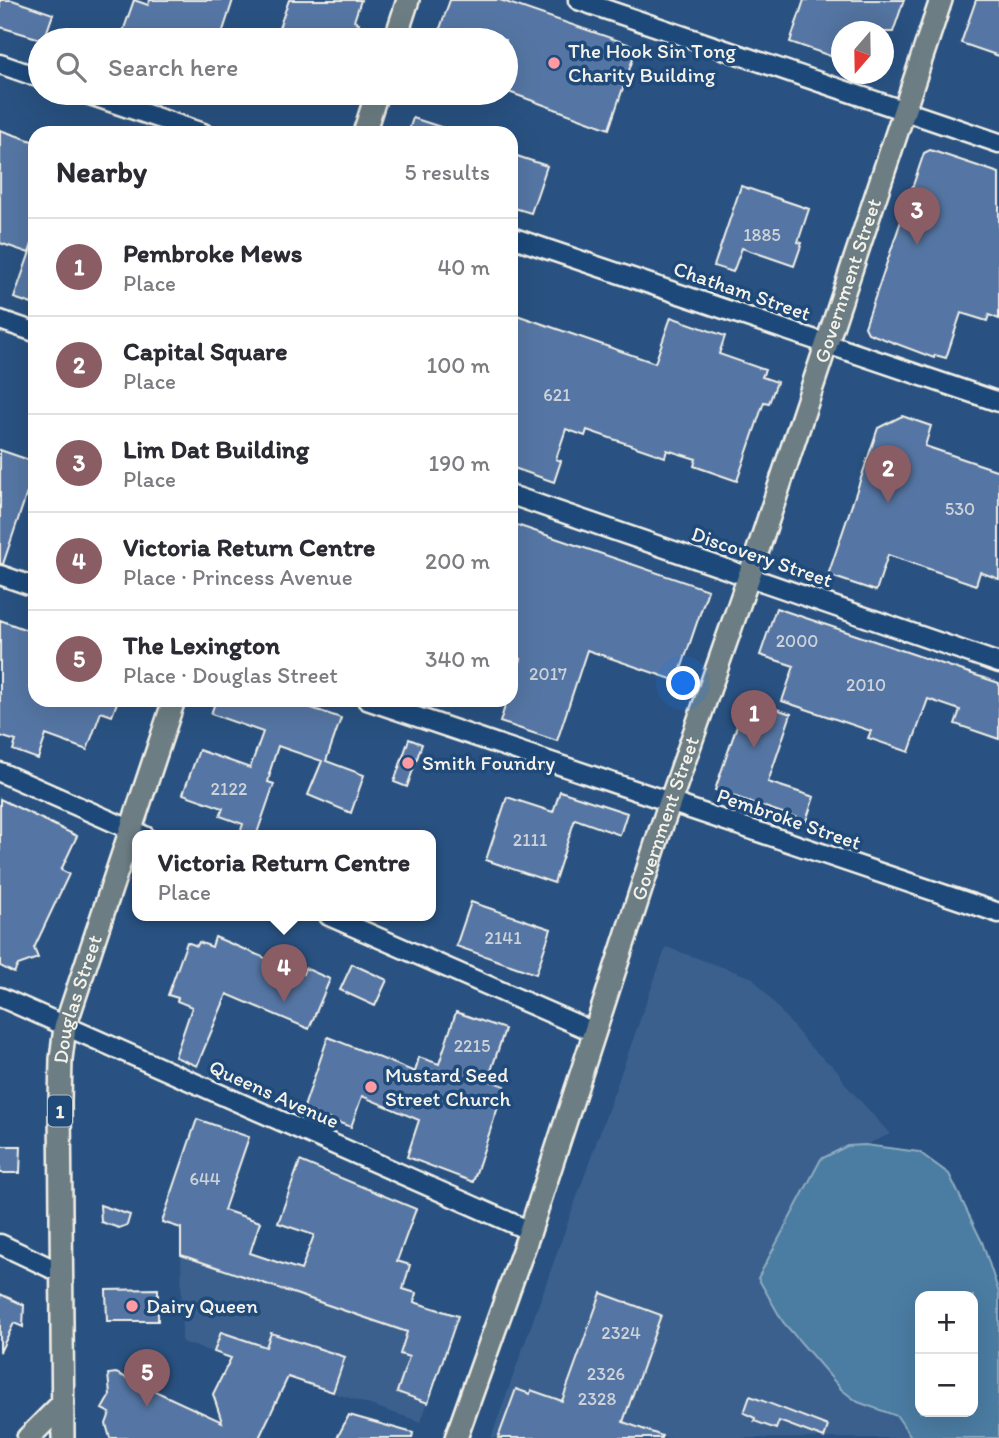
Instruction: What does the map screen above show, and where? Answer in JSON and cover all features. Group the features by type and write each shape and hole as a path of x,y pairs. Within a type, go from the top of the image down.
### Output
{"main road":[{"path":"399,28 408,0"},
{"name":"Government Street","path":"456,1438 530,1231 669,803 749,577 941,0"},
{"path":"366,126 373,105"},
{"name":"Douglas Street","path":"138,830 172,707"},
{"name":"Douglas Street","path":"63,1438 61,1059 65,1027 132,846"},
{"path":"28,1438 63,1403"}],"street":[{"path":"578,0 999,143"},
{"path":"0,64 28,74"},
{"path":"120,105 182,126"},
{"name":"Chatham Street","path":"518,239 999,402"},
{"path":"0,320 28,330"},
{"name":"Discovery Street","path":"518,497 999,663"},
{"path":"0,575 28,585"},
{"name":"Pembroke Street","path":"388,707 999,913"},
{"path":"0,772 132,831"},
{"path":"340,921 594,1032"},
{"name":"Queens Avenue","path":"0,997 530,1231"},
{"path":"0,1244 61,1273"}],"shaded area":[{"path":"666,947 753,978 811,1048 837,1070 846,1085 890,1134 865,1145 847,1146 821,1159 779,1237 783,1322 842,1390 858,1402 897,1416 912,1438 491,1438"},
{"path":"865,1145 919,1152 949,1174 982,1242 999,1293 999,1438 912,1438 897,1416 858,1402 842,1390 783,1322 758,1278 821,1159 847,1146"},
{"path":"181,1229 372,1294 447,1346 421,1422 182,1342"}],"building":[{"path":"0,0 12,0 53,14 48,28 28,28 28,35 0,27"},
{"path":"134,0 148,5 150,0 233,0 224,28 124,28"},
{"path":"289,0 361,0 354,21 359,23 358,28 279,28"},
{"path":"450,0 500,0 637,47 609,129 518,95 518,28 440,28"},
{"path":"804,0 904,0 894,29 894,21 831,21 831,56 790,42"},
{"path":"976,0 999,0 999,56 961,43"},
{"path":"413,118 438,126 410,126"},
{"path":"0,130 28,140 28,253 0,243"},
{"path":"930,150 999,173 999,319 989,315 987,321 961,313 946,358 935,355 934,358 868,333 865,327 924,153"},
{"path":"518,156 547,166 531,213 518,209"},
{"path":"741,186 809,209 798,242 802,243 794,266 742,248 733,272 714,266"},
{"path":"28,257 28,303 14,298"},
{"path":"518,315 655,363 671,317 725,336 719,354 765,370 762,377 777,382 769,403 764,402 737,481 694,466 696,459 667,450 665,457 587,430 585,436 566,429 556,459 561,461 554,482 518,469"},
{"path":"902,416 931,426 925,446 999,471 999,579 980,572 976,585 888,555 876,591 828,575 878,428"},
{"path":"0,450 28,460 28,490 3,564 0,564"},
{"path":"518,525 708,590 677,681 587,650 557,741 500,722 505,707 518,707 518,668 521,659 518,658"},
{"path":"776,608 999,683 999,739 955,724 960,710 928,699 909,752 868,738 871,731 782,701 794,666 760,655"},
{"path":"0,620 28,630 28,707 115,707 112,716 101,712 87,750 46,735 38,759 13,750 16,741 0,736"},
{"path":"746,699 791,714 768,782 814,797 806,821 715,790"},
{"path":"214,707 309,707 341,718 326,761 364,775 351,813 308,795 322,761 278,746 268,782 274,784 258,830 241,830 243,824 220,816 223,808 183,794 199,750 250,768 263,732 211,714"},
{"name":"Smith Foundry","path":"409,739 422,744 407,787 394,782"},
{"path":"560,791 627,813 620,835 575,819 554,883 486,860 507,797 553,812"},
{"path":"0,799 77,836 61,870 69,874 34,948 38,958 18,965 14,973 0,966"},
{"path":"471,902 551,929 536,974 456,946"},
{"path":"215,937 303,974 305,968 330,979 309,1029 227,994 197,1066 175,1057 192,1007 168,995 187,942 197,946 199,942 212,947"},
{"path":"352,964 387,980 375,1006 340,990"},
{"path":"456,1012 505,1029 488,1080 505,1086 473,1182 407,1157 419,1120 362,1096 351,1127 303,1110 328,1037 415,1072 419,1057 439,1064"},
{"path":"197,1119 249,1137 224,1210 260,1222 250,1253 301,1270 314,1235 278,1223 300,1161 416,1209 397,1261 410,1265 403,1289 416,1293 414,1302 458,1316 428,1403 397,1392 409,1357 400,1354 407,1332 181,1255 181,1228 162,1222"},
{"path":"0,1146 21,1146 20,1173 0,1173"},
{"path":"100,1205 130,1215 127,1225 119,1228 101,1222"},
{"name":"Dairy Queen","path":"158,1289 158,1321 107,1321 106,1290"},
{"path":"601,1293 661,1315 623,1422 662,1438 498,1438 516,1389 530,1394 531,1390 562,1401"},
{"path":"0,1294 24,1305 23,1327 14,1323 0,1352"},
{"path":"221,1332 266,1347 271,1333 345,1357 333,1392 288,1377 259,1438 110,1438 106,1424 110,1413 102,1409 110,1395 108,1374 116,1373 222,1422 213,1394 231,1358 214,1352"},
{"path":"750,1396 828,1426 824,1438 779,1421 776,1429 754,1421 755,1418 744,1413"},
{"path":"349,1415 413,1433 412,1438 337,1438"}],"place":[{"name":"The Hook Sin Tong Charity Building","path":"554,63"},
{"name":"Lim Dat Building","path":"917,245"},
{"name":"Capital Square","path":"888,503"},
{"name":"Pembroke Mews","path":"754,748"},
{"name":"Smith Foundry","path":"408,763"},
{"name":"Victoria Return Centre","path":"284,1002"},
{"name":"Mustard Seed Street Church","path":"371,1087"},
{"name":"Dairy Queen","path":"132,1306"},
{"name":"The Lexington","path":"147,1407"}]}
